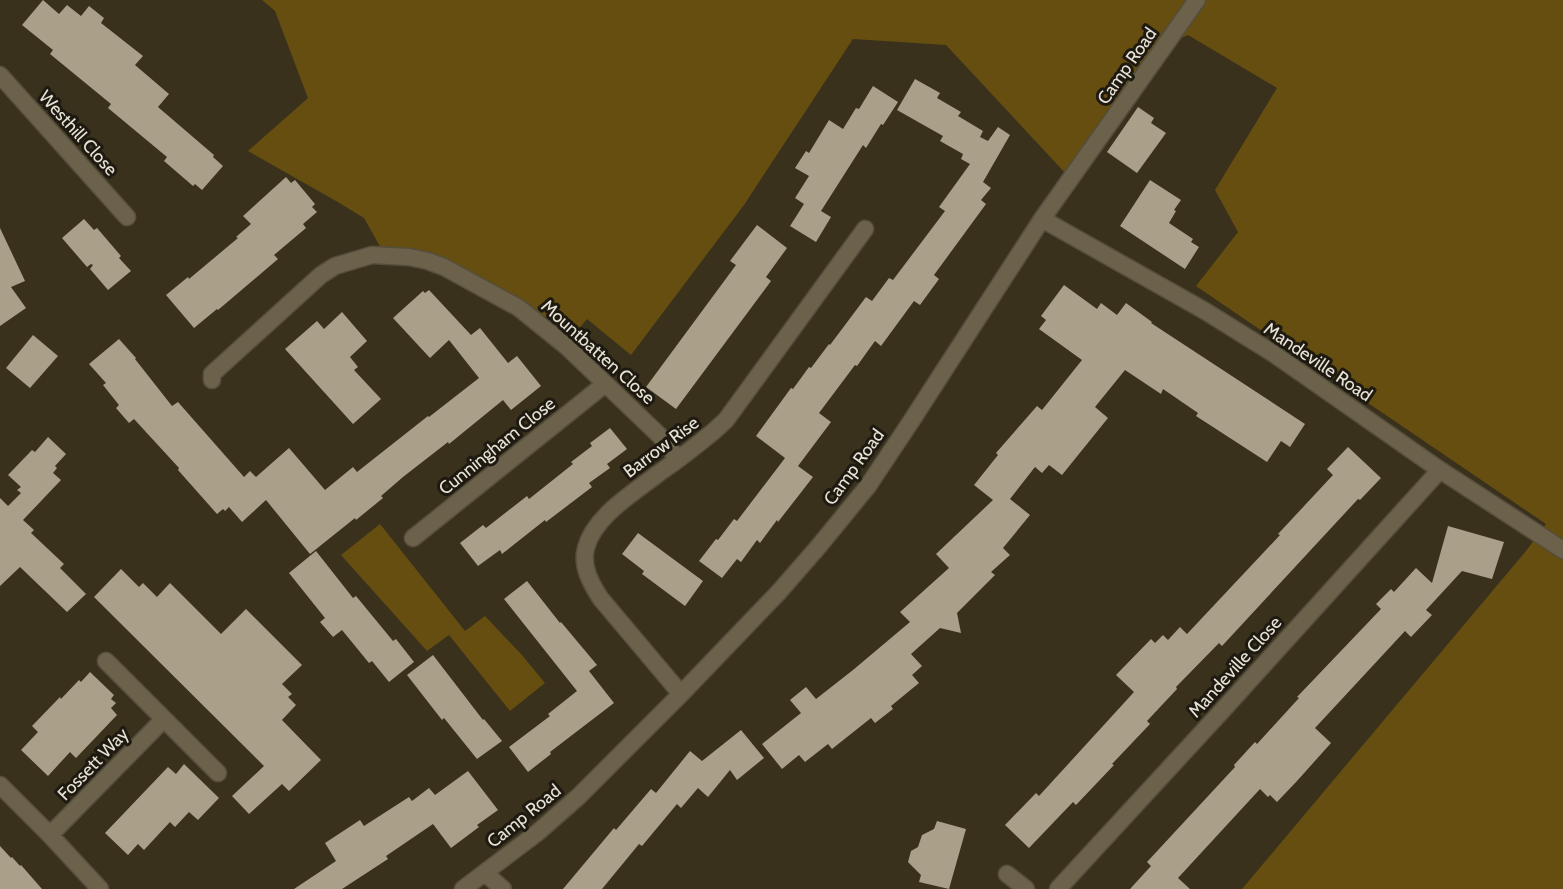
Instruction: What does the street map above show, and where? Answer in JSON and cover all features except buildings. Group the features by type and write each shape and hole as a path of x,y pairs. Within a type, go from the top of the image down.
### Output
{"street":[{"name":"Camp Road","path":"463,889 537,833 578,797 778,593 819,546 868,486 1042,219 1197,0"},
{"name":"Westhill Close","path":"0,75 128,217"},
{"name":"Mandeville Road","path":"1042,219 1205,311 1264,348 1440,470 1563,550"},
{"name":"Barrow Rise","path":"681,694 593,587 584,558 586,547 591,535 609,512 714,432 736,407 865,229"},
{"name":"Mountbatten Close","path":"212,380 212,374 321,275 335,266 372,255 392,255 428,261 444,267 519,308 566,346 660,436 678,459"},
{"name":"Cunningham Close","path":"412,538 605,384"},
{"name":"Mandeville Close","path":"1058,889 1440,470"},
{"path":"106,661 218,773"},
{"name":"Fossett Way","path":"50,835 163,720"},
{"path":"0,785 100,889"},
{"path":"485,873 503,889"},
{"path":"1006,874 1026,889"}],"shaded area":[{"path":"262,0 1563,0 1563,889 1242,889 1526,551 1546,524 1196,286 1238,232 1215,190 1277,88 1188,35 1160,47 1068,176 946,45 853,39 744,205 631,355 587,319 571,338 552,321 431,252 382,250 364,218 248,151 308,98 275,11"},
{"path":"380,524 465,631 485,616 545,683 510,711 449,635 427,651 341,555"}]}
